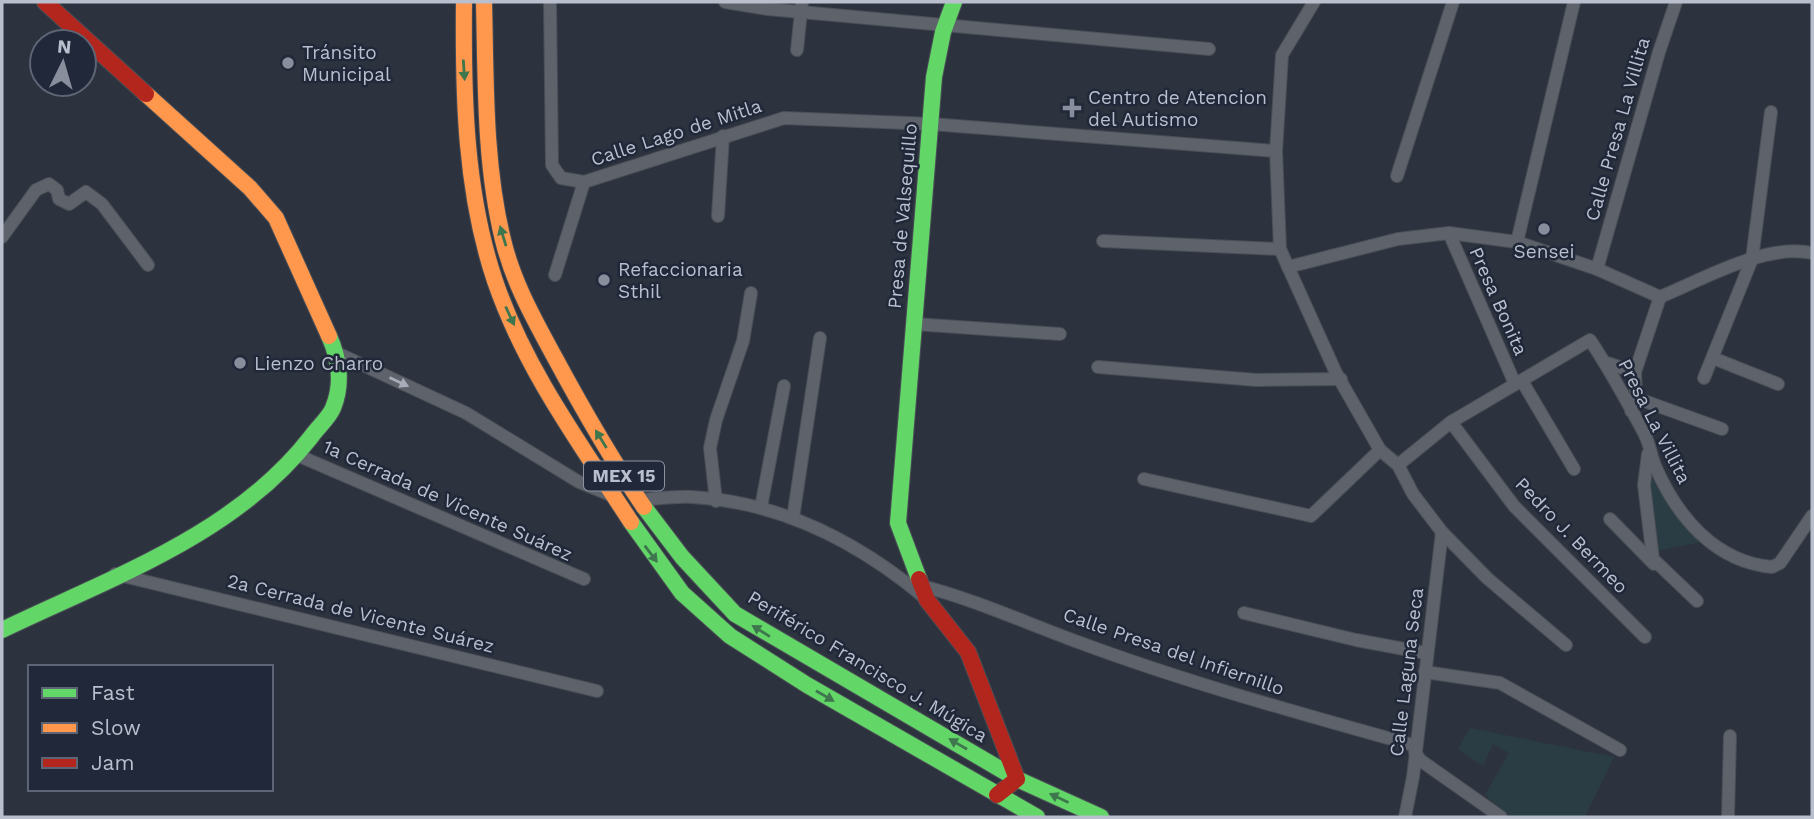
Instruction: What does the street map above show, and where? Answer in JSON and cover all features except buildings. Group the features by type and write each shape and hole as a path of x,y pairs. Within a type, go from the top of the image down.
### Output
{"main road":[{"path":"2,630 198,535 246,503 298,455 333,408 340,374 337,353 276,218 250,188 45,2"},
{"name":"MEX 15","path":"464,2 463,52 469,147 482,229 495,281 516,330 587,455 642,542 695,606 760,658 1037,817"},
{"name":"Periférico Francisco J. Múgica","path":"484,2 492,148 503,236 526,304 578,402 638,500 685,561 735,614 1017,779 1101,817"},
{"name":"Presa de Valsequillo","path":"954,2 942,25 932,73 931,124 898,523 925,593 968,652 1017,779"},
{"path":"997,795 1017,779"}],"street":[{"name":"Calle Lago de Mitla","path":"551,2 552,165 561,178 584,182 723,135 784,118 931,124 1276,151"},
{"path":"725,2 733,5 802,6 942,25 1209,48"},
{"path":"1314,2 1282,55 1276,151 1280,249 1341,379 1380,450 1398,466 1413,494 1442,532 1486,578 1566,645"},
{"path":"1397,176 1453,2"},
{"path":"1517,242 1574,2"},
{"name":"Calle Presa La Villita","path":"1597,269 1659,52 1676,2"},
{"path":"797,50 802,6"},
{"path":"1704,378 1752,259 1771,112"},
{"path":"718,216 723,135"},
{"path":"555,275 584,182"},
{"path":"2,237 36,190 49,184 57,190 59,199 69,204 86,192 102,204 148,265"},
{"path":"1288,267 1398,239 1449,233 1517,242 1597,269 1660,297 1752,259 1783,250 1812,253"},
{"name":"Presa Bonita","path":"1449,233 1518,383 1574,469"},
{"path":"1103,241 1280,249"},
{"path":"716,501 710,448 743,341 751,293"},
{"path":"1660,297 1635,372 1634,405 1722,429"},
{"path":"914,324 1060,334"},
{"path":"793,518 820,338"},
{"name":"Presa La Villita","path":"1518,383 1590,340 1634,405 1654,466 1678,507 1706,541 1726,554 1772,567 1780,563 1812,516"},
{"path":"337,353 466,413 579,482 614,496"},
{"path":"1713,358 1778,384"},
{"path":"1604,362 1635,372"},
{"path":"1098,367 1256,380 1341,379"},
{"path":"1398,466 1451,422 1518,383"},
{"path":"761,507 784,386"},
{"name":"Pedro J. Bermeo","path":"1451,422 1514,506 1645,637"},
{"path":"1648,443 1644,485 1655,564"},
{"path":"1144,479 1311,516 1380,450"},
{"name":"1a Cerrada de Vicente Suárez","path":"298,455 584,579"},
{"name":"Calle Presa del Infiernillo","path":"638,500 692,497 761,507 793,518 873,557 925,593 1000,610 1077,642 1236,695 1415,749 1420,760 1501,817"},
{"path":"1610,519 1697,601"},
{"name":"Calle Laguna Seca","path":"1405,817 1442,532"},
{"name":"2a Cerrada de Vicente Suárez","path":"116,574 597,691"},
{"path":"1244,613 1356,640 1426,653"},
{"path":"1425,672 1500,684 1620,750"},
{"path":"1728,817 1730,736"}],"shaded area":[{"path":"1650,464 1702,542 1656,551 1647,492"},
{"path":"1470,728 1614,757 1585,817 1511,817 1485,795 1509,753 1493,744 1483,766 1458,749"}],"traffic: fast":[{"path":"919,579 898,523 934,77 943,32 954,2"},
{"path":"2,630 168,551 246,501 280,471 333,408 338,390 338,371 329,336"},
{"path":"644,507 682,557 735,614 1017,779 1101,817"},
{"path":"631,522 682,593 730,636 807,685 1037,817"}],"traffic: slow":[{"path":"464,2 468,143 477,213 495,281 507,313 538,376 631,522"},
{"path":"484,2 489,151 497,211 507,256 539,328 608,452 644,507"},
{"path":"146,94 250,188 276,218 329,336"}],"traffic: jam":[{"path":"45,2 146,94"},
{"path":"919,579 927,600 968,652 1017,779 997,795"}],"place":[{"name":"Tránsito Municipal","path":"288,63"},
{"name":"Centro de Atencion del Autismo","path":"1072,108"},
{"name":"Sensei","path":"1544,229"},
{"name":"Refaccionaria Sthil","path":"604,280"},
{"name":"Lienzo Charro","path":"240,363"}]}
